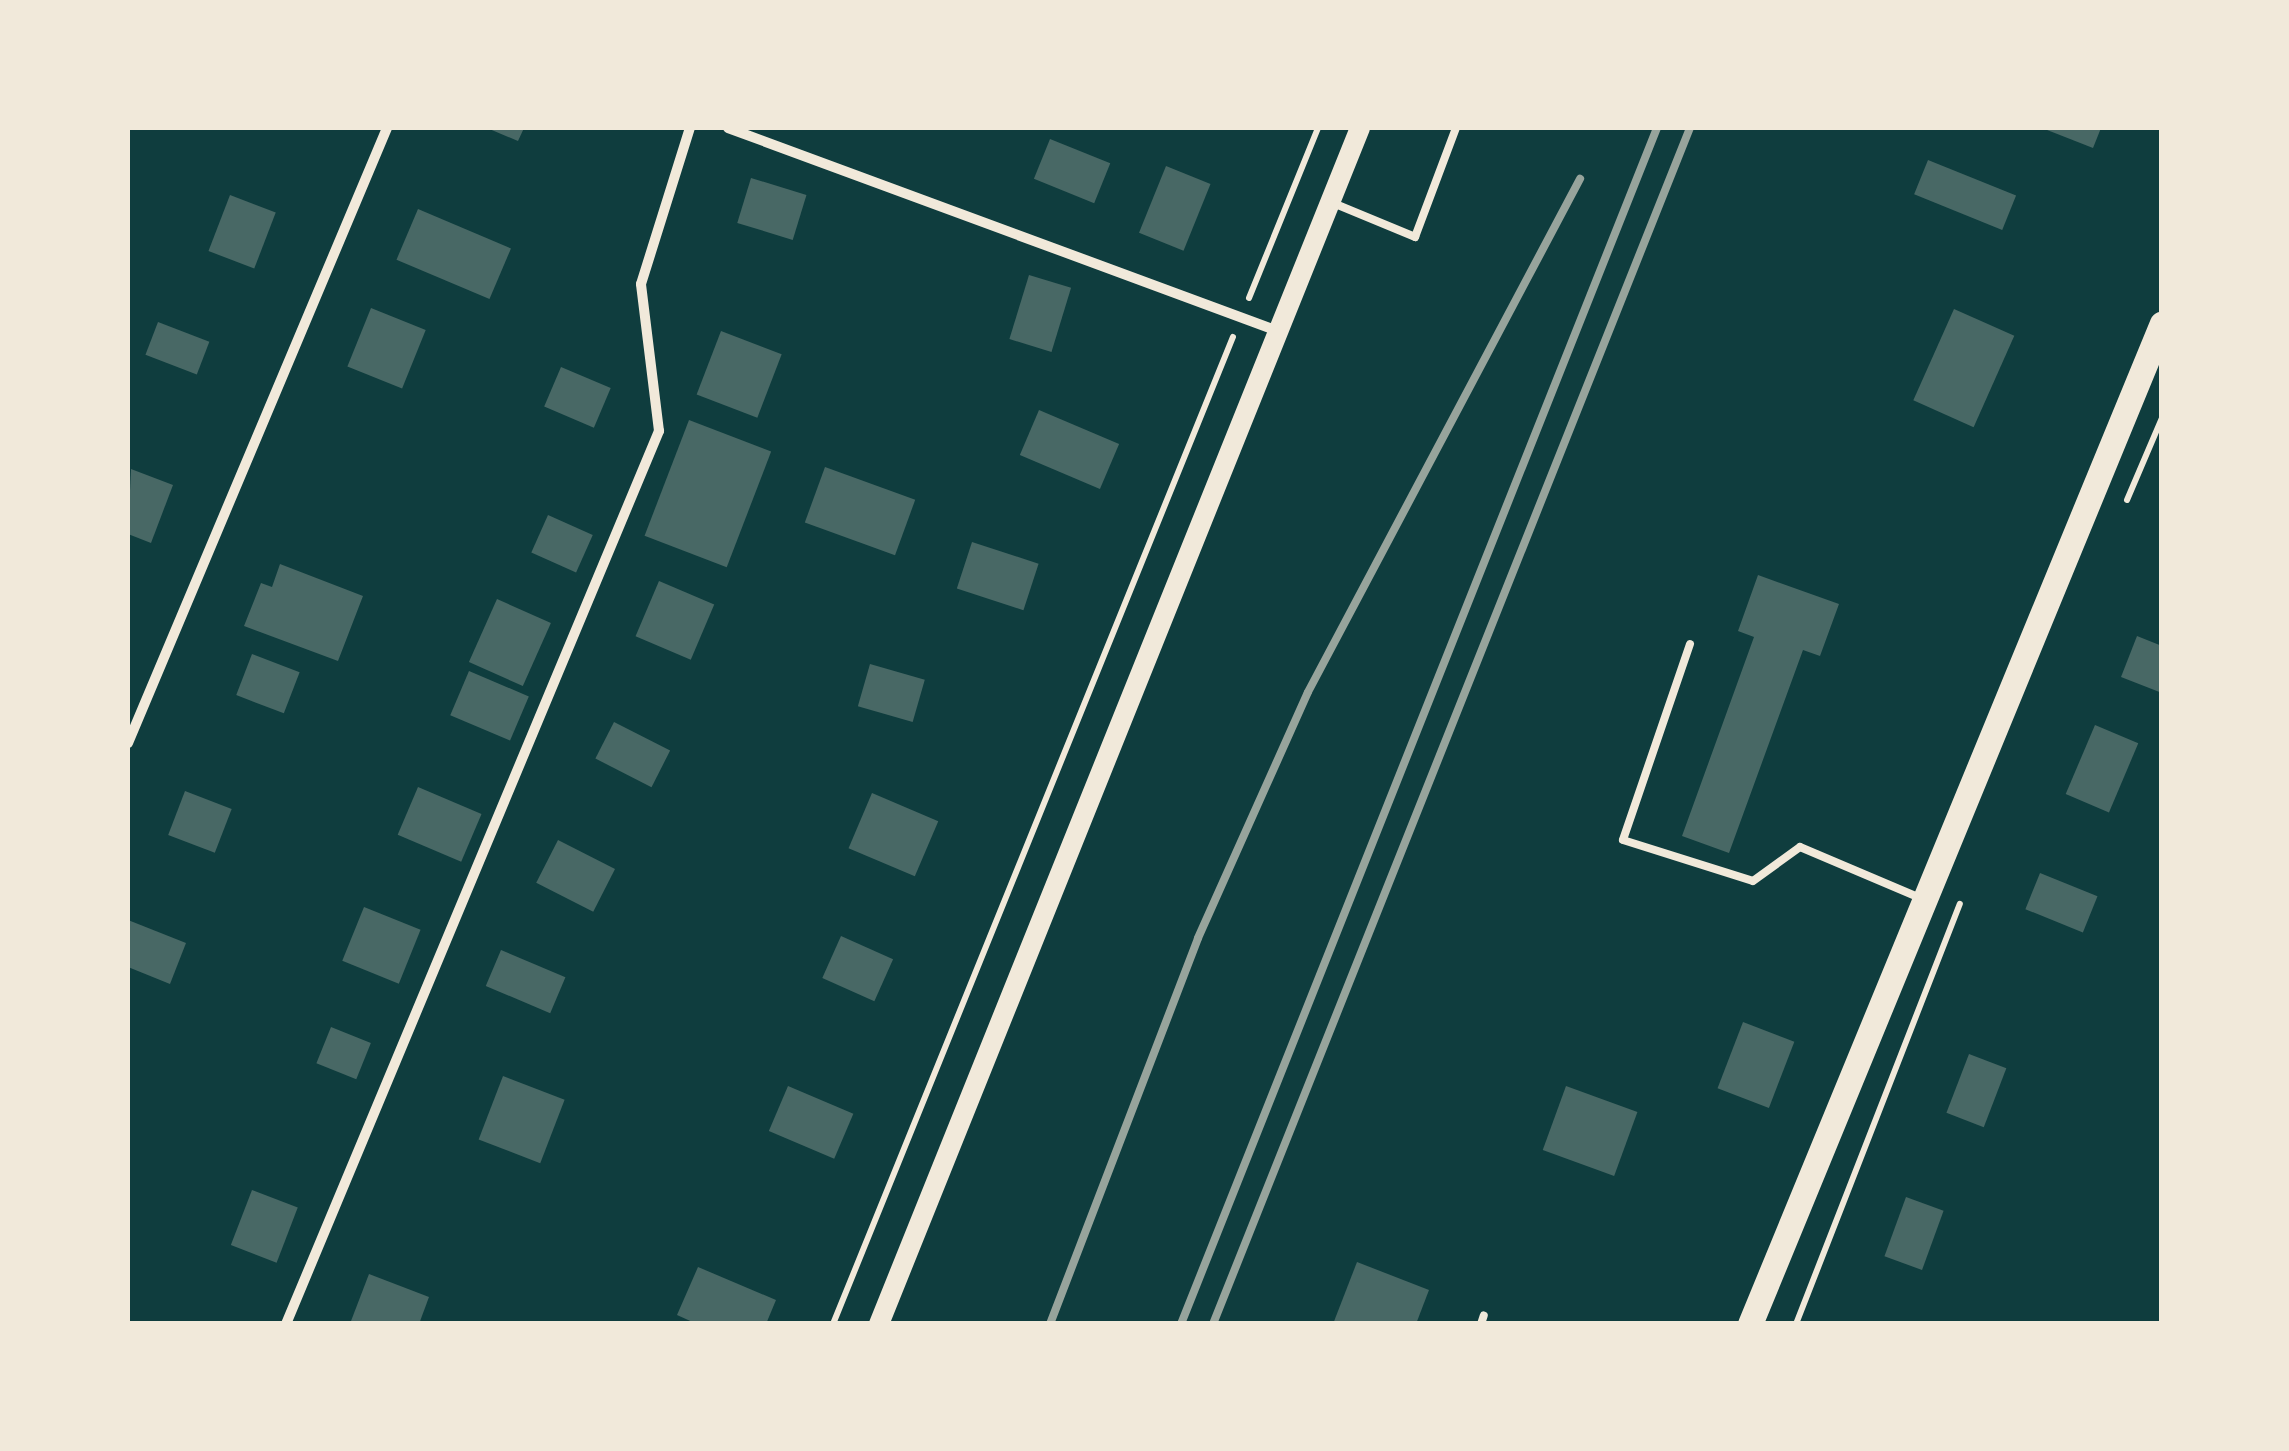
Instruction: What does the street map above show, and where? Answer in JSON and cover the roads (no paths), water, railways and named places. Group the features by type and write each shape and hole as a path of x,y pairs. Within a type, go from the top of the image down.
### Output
{"main road":[{"path":"879,1324 1360,128"},
{"path":"1750,1324 2162,323"}],"street":[{"path":"128,743 387,128"},
{"path":"286,1324 659,430 641,284 690,128"},
{"path":"728,128 1278,331"}],"lane":[{"path":"1330,202 1415,237 1456,128"},
{"path":"1690,644 1622,840 1753,881 1800,847 1924,899"}],"railway":[{"path":"1181,1324 1657,128"},
{"path":"1213,1324 1690,128"},
{"path":"1050,1324 1198,938 1308,692 1580,179"}]}
